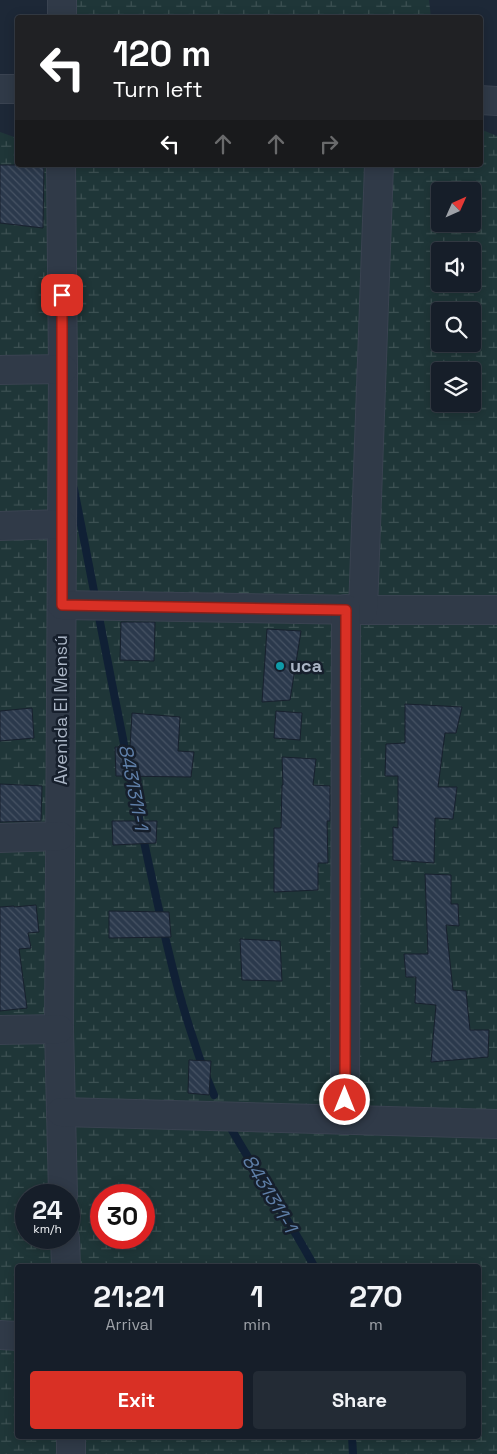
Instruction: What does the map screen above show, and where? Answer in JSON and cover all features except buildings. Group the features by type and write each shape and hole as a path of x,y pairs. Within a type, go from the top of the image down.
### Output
{"street":[{"path":"62,0 62,15"},
{"path":"0,89 15,89"},
{"path":"483,100 497,101"},
{"name":"Avenida El Mensú","path":"61,167 63,369 59,1029 64,1184"},
{"path":"345,1120 355,610 379,167"},
{"path":"0,370 63,369"},
{"path":"0,526 62,524"},
{"path":"62,605 355,610 497,610"},
{"path":"0,838 60,836"},
{"path":"0,1030 59,1029"},
{"path":"61,1112 497,1124"},
{"path":"65,1249 66,1264"},
{"path":"0,1336 15,1336"},
{"path":"71,1439 71,1454"}],"green space":[{"path":"62,0 429,0 431,15 62,15"},
{"path":"483,130 497,136 497,1454 0,1454 0,132 15,137 15,167 483,167"}],"waterway":[{"name":"8431311-1","path":"74,489 129,771 174,974 200,1060 214,1095"},
{"name":"8431311-1","path":"228,1123 313,1264"},
{"name":"8431311-1","path":"352,1439 353,1454"}],"place":[{"name":"uca","path":"280,666"}],"route":[{"path":"62,295 62,605 346,610 345,1100"}]}
